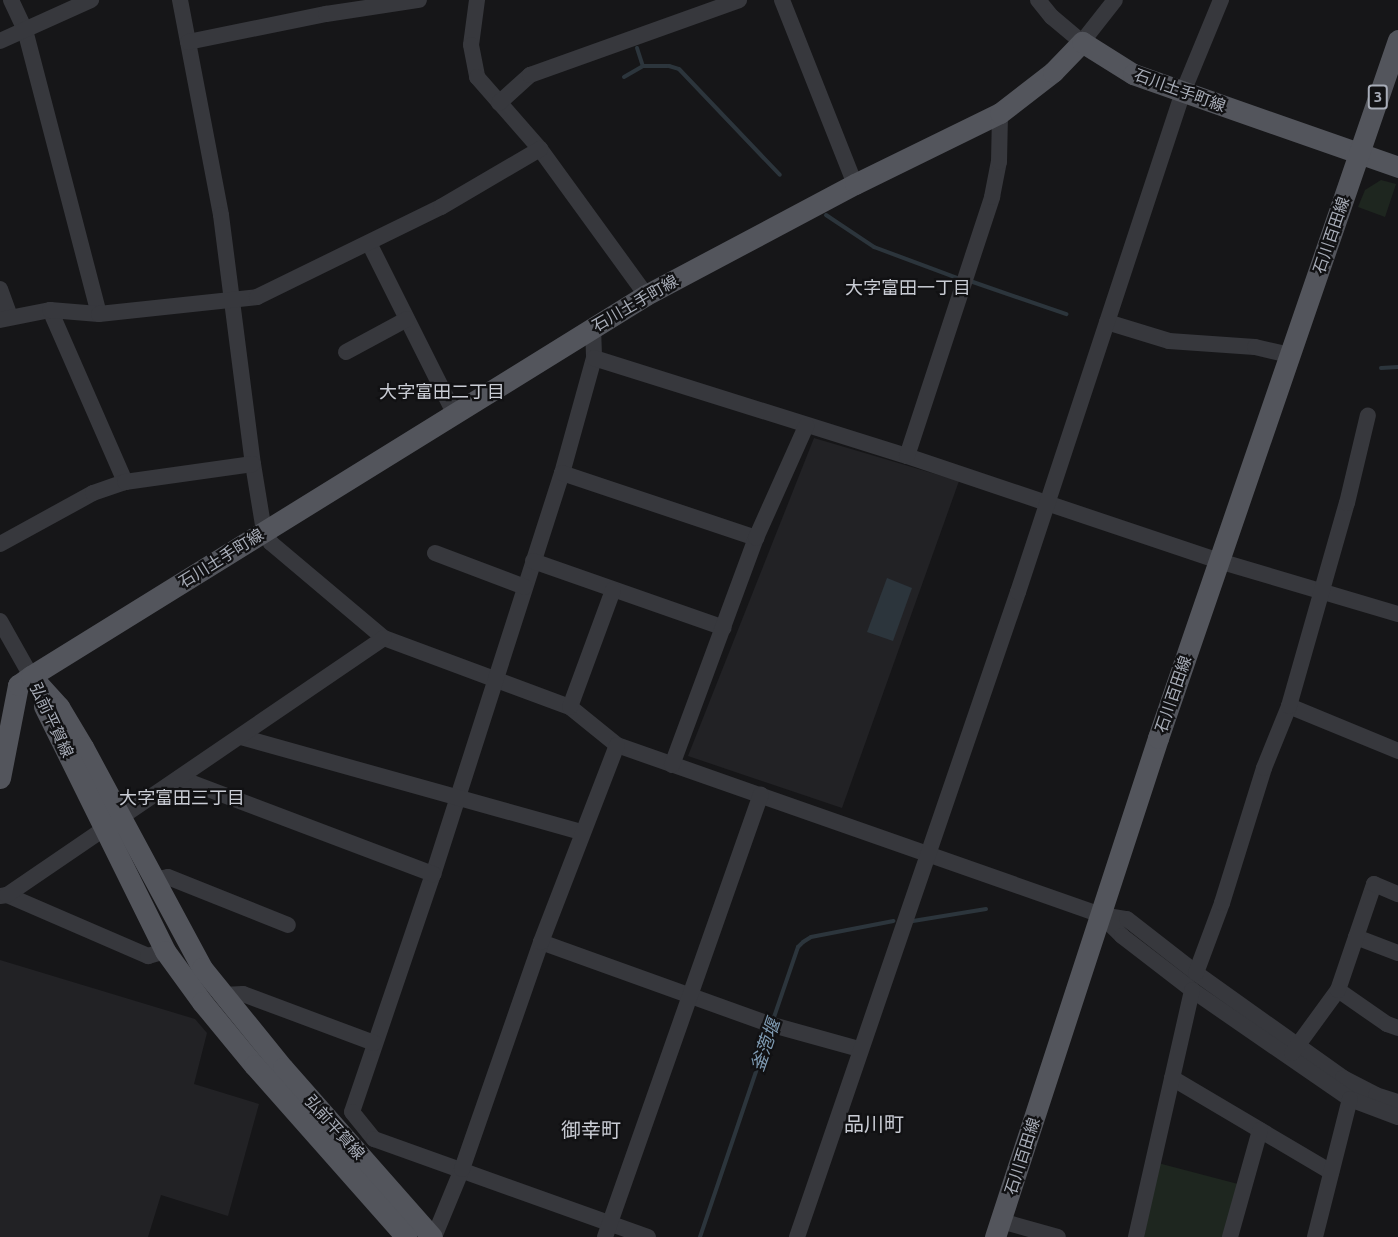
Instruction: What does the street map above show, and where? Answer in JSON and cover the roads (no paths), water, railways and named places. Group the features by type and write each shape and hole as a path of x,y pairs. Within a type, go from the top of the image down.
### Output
{"main road":[{"name":"3","path":"1359,154 1398,40"},
{"name":"石川土手町線","path":"0,778 18,685 31,676 646,295 855,184 1000,113 1053,72 1082,42 1133,74 1398,167"},
{"name":"石川百田線","path":"998,1229 1219,561 1359,154"},
{"name":"弘前平賀線","path":"31,676 113,823 154,880 182,934 223,994 283,1068 433,1237"},
{"name":"弘前平賀線","path":"113,823 165,951 202,1002 254,1065 406,1237"}],"street":[{"path":"11,0 25,30 99,314"},
{"path":"180,0 221,215 253,464 264,531 271,543 384,638 570,706 617,745 927,856 1101,915 1127,919 1350,1099 1398,1117"},
{"path":"188,42 326,14 419,0"},
{"path":"477,0 471,45 477,77 540,149 646,295"},
{"path":"499,103 531,75 739,0"},
{"path":"782,0 855,184"},
{"path":"1038,0 1052,17 1082,42 1115,0"},
{"path":"797,1237 1183,92 1221,0"},
{"path":"0,41 82,2"},
{"path":"907,456 984,224 999,162 1000,113"},
{"path":"0,289 5,318 50,310 99,314 257,297 441,207 540,149"},
{"path":"369,243 454,413"},
{"path":"50,310 125,482"},
{"path":"346,351 407,320"},
{"path":"1107,322 1169,341 1255,348 1289,355"},
{"path":"592,327 594,358 562,473 433,874 352,1112 374,1139 462,1169 607,1231 648,1237"},
{"path":"594,358 907,456 1219,561 1398,614"},
{"path":"1196,973 1222,903 1264,768 1289,706 1347,503 1368,415"},
{"path":"672,765 756,538 806,426"},
{"path":"0,544 93,493 125,482 253,464"},
{"path":"562,473 756,538"},
{"path":"435,553 525,588"},
{"path":"533,561 724,628"},
{"path":"570,706 613,590"},
{"path":"0,621 31,676"},
{"path":"4,896 384,638"},
{"path":"1289,706 1398,752"},
{"path":"241,736 582,832"},
{"path":"433,1237 462,1169 541,942 617,745"},
{"path":"179,778 433,874"},
{"path":"607,1231 761,795"},
{"path":"154,880 168,877 288,925"},
{"path":"1293,1051 1338,990 1374,884 1398,894"},
{"path":"4,896 148,956 165,951"},
{"path":"1101,915 1122,936 1192,990 1293,1051 1376,1095 1398,1102"},
{"path":"1356,937 1398,953"},
{"path":"541,942 771,1025 859,1049"},
{"path":"1136,1237 1192,990"},
{"path":"1338,990 1387,1024 1398,1028"},
{"path":"223,994 243,994 374,1043"},
{"path":"1172,1078 1331,1172"},
{"path":"1315,1237 1350,1099"},
{"path":"1230,1237 1260,1130"},
{"path":"998,1229 1058,1237"}],"waterway":[{"path":"637,48 643,66"},
{"path":"624,77 643,66 669,66 679,69 780,175"},
{"path":"826,215 874,247 960,279"},
{"path":"970,281 1066,314"},
{"path":"1381,368 1398,367"},
{"name":"釜萢堰","path":"913,921 986,909"},
{"name":"釜萢堰","path":"773,1020 798,947 803,942 811,937 893,921"},
{"name":"釜萢堰","path":"700,1237 770,1030"}],"district":[{"name":"大字富田一丁目","path":"908,287"},
{"name":"大字富田二丁目","path":"442,391"},
{"name":"大字富田三丁目","path":"182,797"},
{"name":"品川町","path":"874,1123"},
{"name":"御幸町","path":"591,1129"}]}
